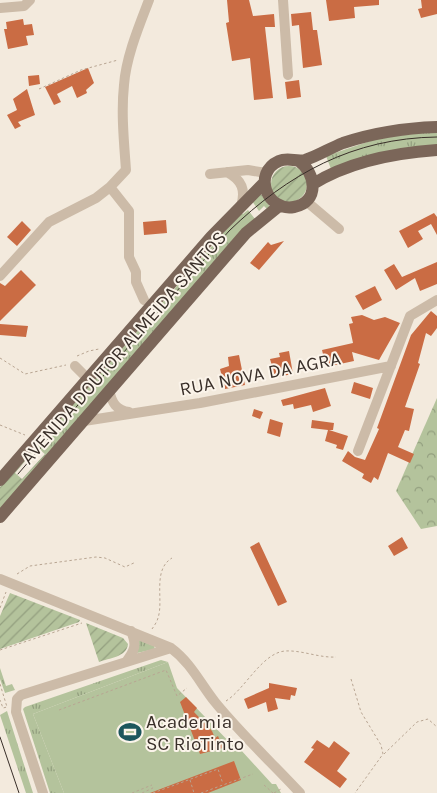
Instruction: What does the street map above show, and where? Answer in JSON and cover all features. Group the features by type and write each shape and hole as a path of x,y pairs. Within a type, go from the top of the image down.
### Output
{"main road":[{"path":"299,161 311,173 313,184 311,194 306,202 298,206 288,208 279,206 268,196 265,178 272,165 280,160 299,161 344,143 391,132 437,127"},
{"path":"313,184 352,166 373,159 437,150"},
{"name":"AVENIDA DOUTOR ALMEIDA SANTOS","path":"0,480 211,236 241,206 265,178"},
{"name":"AVENIDA DOUTOR ALMEIDA SANTOS","path":"0,517 246,233 279,206"}],"street":[{"path":"0,8 24,6 30,0"},
{"path":"0,276 49,222 96,198 110,187 126,170 124,83 149,0"},
{"path":"283,0 288,75"},
{"path":"210,174 248,170 265,178"},
{"path":"227,172 239,180 242,185 243,197 241,206"},
{"path":"110,187 130,211 129,257 136,272 136,282 144,300"},
{"path":"306,202 339,229"},
{"path":"358,451 410,316 437,300"},
{"path":"74,362 88,379"},
{"name":"RUA NOVA DA AGRA","path":"84,420 200,403 391,366"},
{"name":"RUA NOVA DA AGRA","path":"109,390 113,404 121,410 135,412"},
{"path":"0,579 171,648 191,667 214,701 232,722 300,793"},
{"path":"126,662 135,650 136,641 131,631"},
{"path":"43,793 16,712 17,699 21,695 171,648"}],"path":[{"path":"39,89 81,70 131,57"},
{"path":"0,358 26,374 52,370 74,362 90,350 101,349"},
{"path":"0,426 29,436"},
{"path":"12,578 30,566 43,563 96,557 105,558 125,567 136,562"},
{"path":"151,632 159,617 162,572 166,562 172,558"},
{"path":"0,608 7,589"},
{"path":"0,650 82,623"},
{"path":"225,702 236,694 266,660 277,653 293,652 336,657"},
{"path":"59,710 166,670 176,696 187,688"},
{"path":"351,679 361,712 380,745 383,754"},
{"path":"0,684 7,707 3,708 0,700"},
{"path":"354,793 383,754 417,722 428,719 437,727"},
{"path":"153,793 218,769 224,784"},
{"path":"201,793 253,774"},
{"path":"190,779 194,793"},
{"path":"264,785 274,793 281,789"},
{"path":"132,793 152,786 153,788 142,793"},
{"path":"168,787 170,793"}],"green space":[{"path":"437,131 437,147 331,169 326,156 379,138"},
{"path":"289,166 296,167 302,171 306,177 306,191 302,197 296,201 289,202 282,201 276,197 272,191 271,184 272,177 276,171 282,167"},
{"path":"261,194 270,207 267,209 264,206 259,211 252,201"},
{"path":"248,210 255,219 47,456 36,446 241,213 243,214"},
{"path":"437,398 437,526 421,529 396,491"},
{"path":"36,446 15,473 22,479 45,454 47,456 0,509 0,487"},
{"path":"10,593 80,620 79,622 0,649 0,616"},
{"path":"86,623 123,638 128,644 127,648 121,654 99,662"},
{"path":"139,640 154,646 155,649 137,653"},
{"path":"161,660 168,662 33,714 64,793 50,793 23,709"},
{"name":"Academia SC RioTinto","path":"168,662 177,688 237,750 240,749 272,784 276,784 281,793 64,793 33,714"},
{"path":"0,668 6,686 12,684 15,690 5,693 0,679"},
{"path":"7,711 33,793 26,793 0,715"}],"building":[{"path":"227,0 249,0 253,16 274,14 275,27 265,27 273,98 254,100 250,58 232,61 226,23 229,22"},
{"path":"326,0 379,0 379,5 354,7 355,18 329,21"},
{"path":"421,0 437,0 437,14 421,18 418,9 422,8"},
{"path":"311,12 313,30 317,30 322,65 303,68 299,25 292,26 291,14"},
{"path":"23,19 24,25 32,24 34,35 26,36 28,45 8,49 4,29 7,29 6,22"},
{"path":"88,68 94,83 86,90 87,93 77,98 72,86 57,94 61,102 54,105 45,87"},
{"path":"39,75 40,84 29,86 28,76"},
{"path":"299,80 301,97 287,99 285,82"},
{"path":"27,89 35,115 18,122 21,126 15,129 7,115 17,110 13,99"},
{"path":"434,213 437,217 437,235 431,224 418,231 423,239 408,248 399,231"},
{"path":"166,220 167,233 144,235 143,222"},
{"path":"22,221 31,230 17,246 7,237"},
{"path":"284,241 259,270 250,263 268,242 271,245"},
{"path":"437,262 437,284 420,291 415,278 396,290 384,270 394,264 402,277"},
{"path":"21,270 36,285 0,321 0,283 5,286"},
{"path":"375,286 382,300 363,310 355,296"},
{"path":"431,311 437,316 437,328 431,336 426,333 418,363 420,364 405,407 414,409 409,431 405,430 398,447 414,454 410,463 388,453 378,480 374,477 371,483 362,478 364,474 342,461 348,451 355,457 365,460 379,429 377,428 411,335"},
{"path":"362,315 374,320 385,317 400,323 379,360 352,352 354,361 326,367 322,350 353,343 349,324 353,323 351,317"},
{"path":"0,324 28,326 26,337 0,335"},
{"path":"289,351 293,374 271,378 269,366 272,366 270,359 280,357 279,353"},
{"path":"239,355 245,385 225,389 220,369 229,366 228,357"},
{"path":"354,382 373,388 370,399 351,393"},
{"path":"325,388 331,406 313,412 311,405 294,409 293,404 283,406 281,400"},
{"path":"254,409 263,412 260,419 252,416"},
{"path":"270,419 283,423 280,437 267,433"},
{"path":"312,420 334,423 333,430 329,430 348,436 343,450 336,448 337,445 325,441 328,430 311,428"},
{"path":"402,537 408,548 394,556 388,546"},
{"path":"259,542 287,602 278,606 250,547"},
{"path":"269,683 297,688 295,696 291,695 290,700 275,698 278,709 268,712 266,702 248,709 244,699 269,688"},
{"path":"186,697 197,708 194,712 212,731 215,738 218,736 223,748 200,754 180,702"},
{"path":"317,740 329,748 334,741 350,753 337,771 347,779 340,788 304,762 314,749 311,748"},
{"path":"234,761 241,780 208,793 150,793"}],"tram line":[{"path":"18,474 229,231 251,211 299,176 350,152 377,144 406,139 437,137"},
{"path":"0,737 19,793"}],"place":[{"name":"Academia SC RioTinto","path":"130,732"}]}
